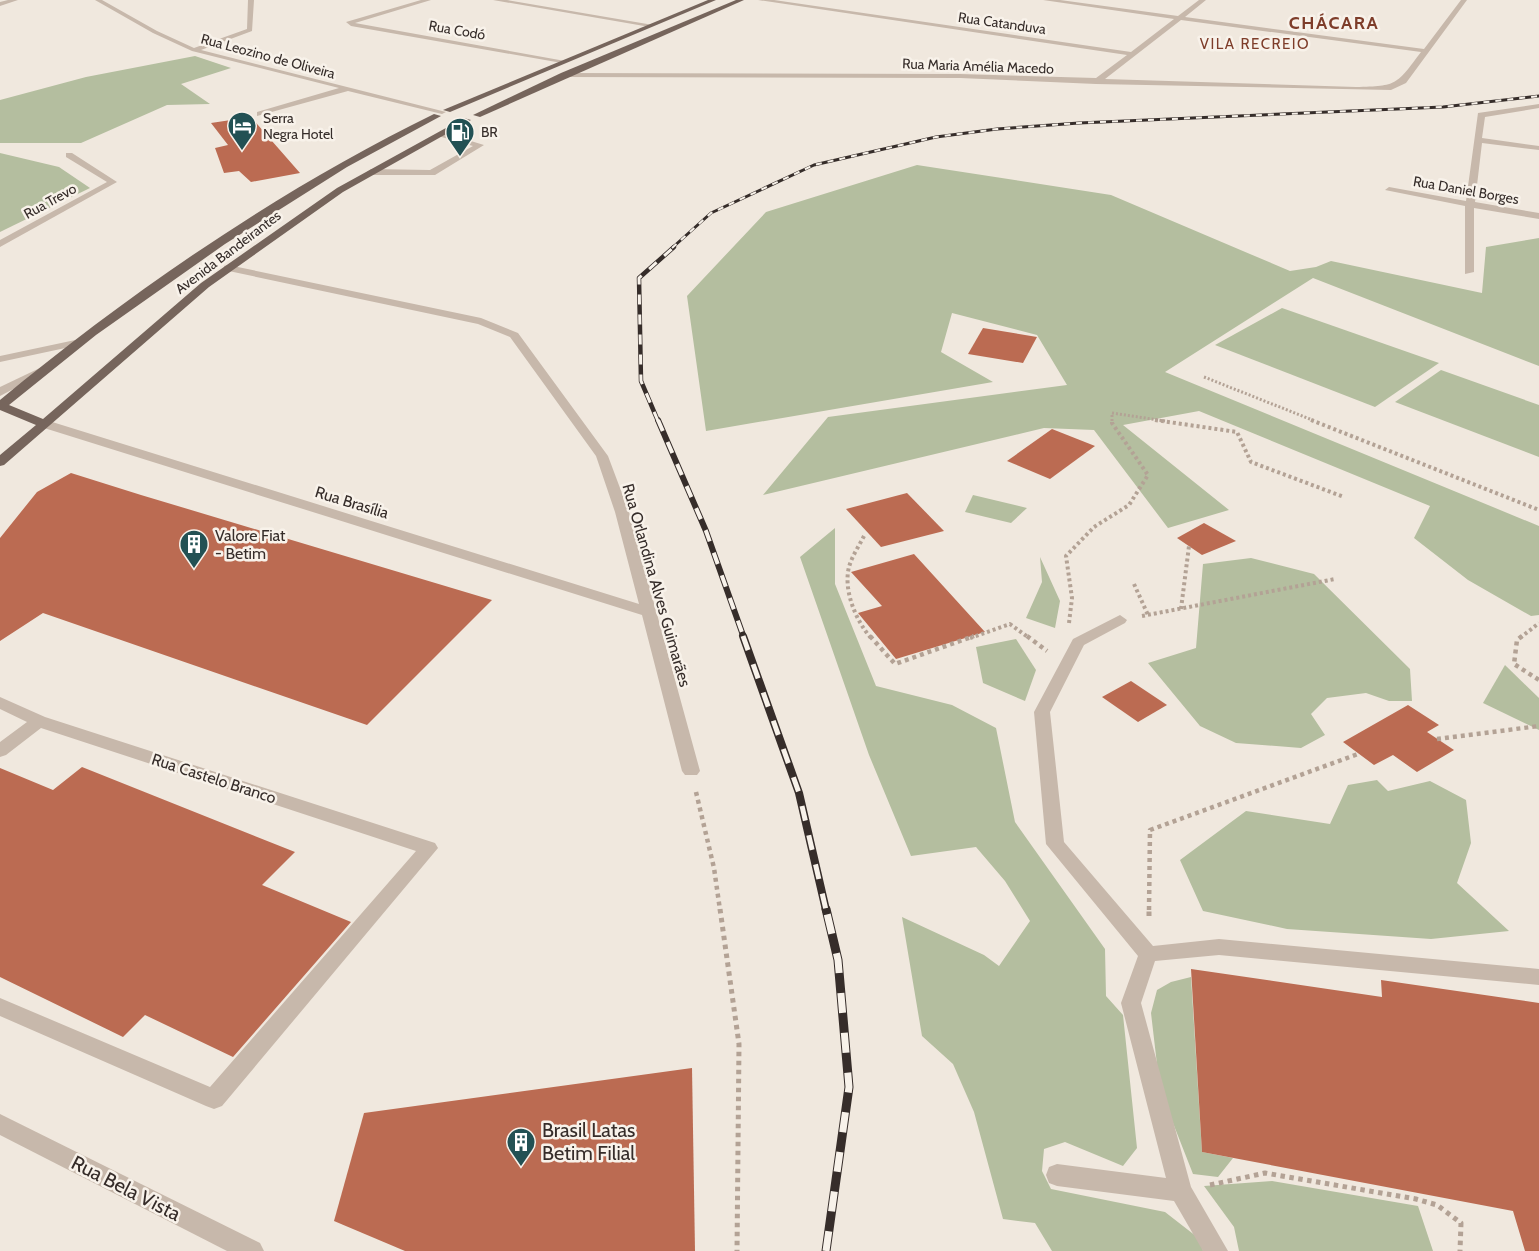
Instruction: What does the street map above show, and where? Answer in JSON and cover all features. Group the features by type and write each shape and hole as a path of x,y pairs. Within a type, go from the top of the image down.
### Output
{"main road":[{"name":"Avenida Bandeirantes","path":"1,406 44,369 146,293 297,193 442,113 562,61 713,0"},
{"path":"467,120 447,121 442,113 472,110 477,115 564,75 741,0"},
{"name":"Avenida Bandeirantes","path":"0,462 205,285 228,268 340,190 477,115"},
{"path":"0,472 45,424 1,406"}],"street":[{"path":"0,4 15,0"},
{"name":"Rua Leozino de Oliveira","path":"98,0 155,32 194,50 442,113"},
{"name":"Rua Codó","path":"428,0 349,22 562,61"},
{"path":"496,0 650,25"},
{"name":"Rua Catanduva","path":"761,0 1132,54"},
{"path":"1046,0 1426,51 1464,0"},
{"path":"1096,82 1203,0"},
{"path":"194,50 250,30 254,2"},
{"name":"Rua Maria Amélia Macedo","path":"564,75 960,76 1356,89 1391,88 1403,81 1426,51"},
{"path":"260,114 345,89"},
{"path":"1469,272 1470,205 1481,116 1539,106"},
{"path":"371,172 432,173 480,145 441,134"},
{"path":"1479,140 1539,148"},
{"name":"Rua Trevo","path":"0,244 113,182 69,155"},
{"name":"Rua Daniel Borges","path":"1389,190 1539,216"},
{"name":"Rua Orlandina Alves Guimarães","path":"228,268 481,321 514,335 602,456 622,512 690,771"},
{"path":"0,359 80,342"},
{"path":"0,392 44,369"},
{"name":"Rua Brasília","path":"45,424 649,612"},
{"path":"1120,620 1078,642 1042,712 1055,844 1148,954"},
{"name":"Rua Castelo Branco","path":"0,702 39,721 429,848 214,1099 0,1007"},
{"path":"0,751 39,721"},
{"path":"1148,954 1218,947 1539,978"},
{"path":"1148,954 1131,1003 1181,1191 1216,1251"},
{"name":"Rua Bela Vista","path":"0,1124 252,1251"},
{"path":"1057,1175 1181,1191"}],"path":[{"path":"1204,377 1539,510"},
{"path":"1068,627 1071,616 1072,585 1066,556 1094,527 1130,505 1148,475 1112,423 1112,413 1237,432 1251,462 1344,497"},
{"path":"864,536 850,564 847,579 859,625 895,664 1010,624 1057,659 1060,677"},
{"path":"1181,609 1189,546"},
{"path":"1120,620 1335,579"},
{"path":"1134,584 1148,615"},
{"path":"1539,623 1517,640 1514,664 1539,680"},
{"path":"1437,739 1539,726"},
{"path":"1148,954 1150,830 1358,754"},
{"path":"690,771 714,868 739,1044 737,1251"},
{"path":"1181,1191 1265,1173 1416,1199 1437,1205 1461,1223 1460,1251"}],"green space":[{"path":"195,56 231,68 181,84 210,104 167,105 81,143 0,143 0,100 86,77"},
{"path":"0,153 59,167 90,188 0,232"},
{"path":"917,165 1111,195 1290,271 1316,267 1331,261 1482,293 1486,247 1539,238 1539,366 1313,278 1165,372 1539,526 1539,615 1531,616 1468,580 1414,538 1430,506 1199,411 1123,425 1229,510 1168,528 1094,430 1044,428 763,495 828,417 1067,385 1037,335 952,313 941,352 993,382 706,431 687,296 766,212"},
{"path":"1282,308 1439,363 1375,407 1215,345"},
{"path":"1441,370 1539,405 1539,457 1395,402"},
{"path":"973,495 1027,508 1011,523 965,512"},
{"path":"835,528 835,584 876,686 952,705 996,728 1015,822 1105,949 1106,996 1123,1015 1137,1148 1123,1166 1065,1142 1044,1149 1042,1171 1051,1189 1165,1212 1201,1240 1203,1251 1052,1251 1035,1223 1003,1219 974,1112 953,1064 922,1036 902,917 984,955 999,966 1030,921 1005,881 976,847 911,856 869,755 800,557"},
{"path":"1040,557 1060,601 1055,628 1026,618 1042,582"},
{"path":"1251,558 1314,574 1410,669 1412,701 1389,701 1366,693 1327,698 1311,714 1325,735 1301,748 1236,743 1200,726 1148,663 1196,648 1203,564"},
{"path":"1016,639 1036,670 1025,701 983,683 976,647"},
{"path":"1505,665 1539,698 1539,730 1483,703"},
{"path":"1377,780 1388,791 1430,781 1466,800 1471,843 1457,883 1509,931 1431,939 1287,929 1203,911 1180,860 1246,811 1330,824 1348,785"},
{"path":"1191,977 1202,1152 1233,1158 1218,1177 1193,1174 1160,1090 1151,1013 1157,990 1171,982"},
{"path":"1272,1181 1418,1206 1433,1251 1239,1251 1234,1227 1204,1186"}],"building":[{"name":"Serra Negra Hotel","path":"251,117 300,173 251,182 239,171 224,173 215,148 228,145 211,123"},
{"path":"983,328 1037,337 1023,363 968,354"},
{"path":"1052,429 1095,446 1050,479 1007,461"},
{"name":"Valore Fiat - Betim","path":"71,473 492,600 367,725 43,613 0,641 0,538 37,492"},
{"path":"907,493 944,531 881,547 846,509"},
{"path":"1204,523 1236,541 1202,555 1177,538"},
{"path":"914,554 985,632 896,659 858,613 882,606 851,572"},
{"path":"1131,681 1167,705 1138,722 1102,697"},
{"path":"1408,705 1439,725 1427,732 1454,750 1417,772 1393,755 1374,765 1343,742"},
{"path":"82,767 295,852 262,885 351,922 233,1057 145,1015 123,1037 0,977 0,768 53,790"},
{"path":"1191,969 1382,997 1381,980 1539,1003 1539,1251 1525,1251 1513,1211 1202,1152"},
{"name":"Brasil Latas Betim Filial","path":"692,1068 695,1251 405,1251 334,1221 364,1113"}],"railway":[{"path":"672,248 711,213 814,165 936,137 997,129 1079,123 1443,107 1539,96"},
{"path":"658,421 641,381 639,278 674,247"},
{"path":"658,420 706,531 744,638"},
{"path":"743,636 799,793 826,910"},
{"path":"826,909 838,960 849,1087 826,1251"}],"place":[{"name":"Serra Negra Hotel","path":"242,152"},
{"name":"BR","path":"460,158"},
{"name":"Valore Fiat - Betim","path":"194,570"},
{"name":"Brasil Latas Betim Filial","path":"521,1168"}],"district":[{"name":"CHÁCARA","path":"1334,23"},
{"name":"VILA RECREIO","path":"1255,44"}]}
